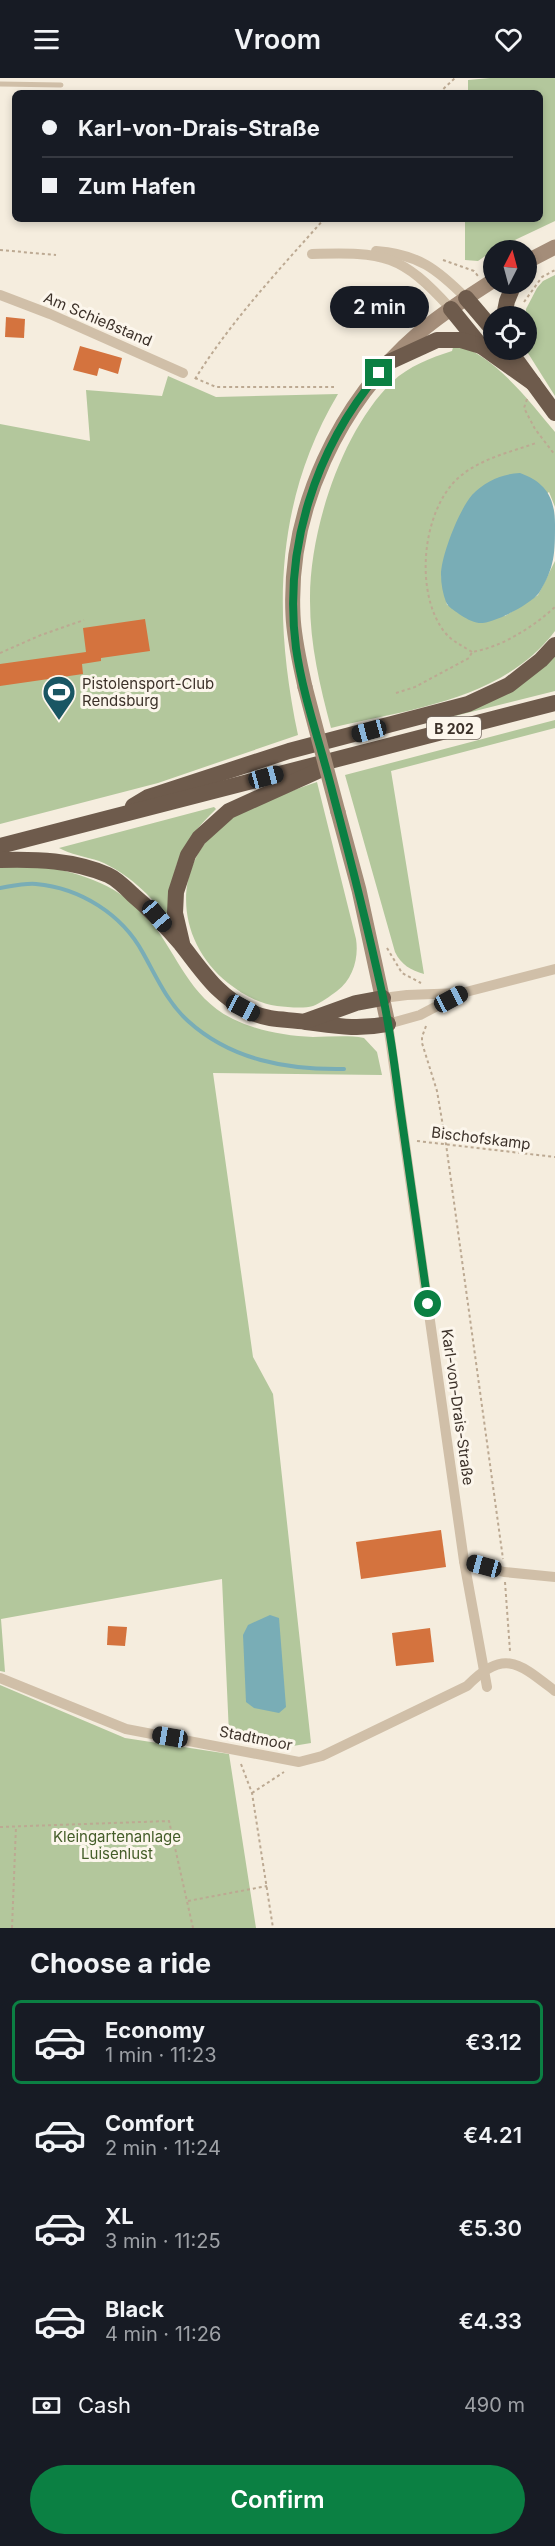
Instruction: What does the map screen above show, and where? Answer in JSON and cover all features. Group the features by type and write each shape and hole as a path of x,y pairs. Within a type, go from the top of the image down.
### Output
{"highway":[{"path":"466,297 483,318"},
{"path":"451,309 481,346 555,413"},
{"path":"389,362 437,340 461,340 481,346"},
{"path":"516,360 530,391"},
{"path":"113,818 148,797 289,751 468,704 509,685 541,660 555,645"},
{"name":"B 202","path":"0,846 555,703"},
{"path":"183,947 175,913 176,892 188,855 199,838 229,812 353,754"},
{"path":"0,860 32,859 65,862 110,876 157,916 213,987 232,1002 255,1014 278,1020 352,1028 388,1024"},
{"path":"305,1022 356,1003 383,998"}],"main road":[{"path":"537,257 555,247"},
{"path":"388,1024 297,650 293,595 298,543 306,505 320,467 347,416 389,362 419,333 483,287"}],"street":[{"path":"312,254 353,253 370,250 393,252 423,262 442,274 466,297"},
{"path":"353,253 394,261 420,277 451,309"},
{"name":"Am Schießstand","path":"0,295 50,314 183,372"},
{"path":"383,998 462,993 555,969"},
{"path":"388,1024 420,1016 462,993"},
{"name":"Karl-von-Drais-Straße","path":"388,1024 464,1561 487,1687"},
{"path":"464,1561 504,1572 555,1577"},
{"path":"510,1663 528,1670 555,1691"},
{"name":"Stadtmoor","path":"0,1678 126,1729 299,1762 321,1756 467,1686 483,1669 510,1663"}],"lane":[{"path":"0,84 61,86"}],"path":[{"path":"442,90 455,78"},
{"path":"321,222 246,308 210,354 195,379 216,387 334,387"},
{"path":"0,250 56,255"},
{"path":"530,391 524,408 535,429 555,455"},
{"path":"536,443 474,465 446,492 428,532 428,559 424,568 434,614 444,631 456,644 472,652 484,650 513,637 555,607"},
{"path":"0,652 84,620"},
{"path":"396,693 415,687 469,658 472,652"},
{"path":"405,975 422,982 422,988"},
{"path":"429,1021 423,1031 422,1043 437,1090 446,1144 504,1572 511,1639 510,1663"},
{"name":"Bischofskamp","path":"405,1140 555,1157"},
{"path":"235,1748 252,1793 273,1928"},
{"path":"252,1793 299,1762"},
{"path":"0,1827 169,1821 193,1928"},
{"path":"12,1928 16,1826"},
{"path":"188,1901 267,1886"}],"green space":[{"path":"555,78 555,221 515,240 483,240 483,258 478,261 465,260 465,222 543,222 543,90 468,90 468,80"},
{"path":"555,275 555,396 532,360 537,360 537,306 528,306 543,281"},
{"path":"454,344 469,349 497,368 555,432 555,507 549,492 441,574 447,605 505,616 538,595 555,561 555,631 534,654 509,673 482,687 423,707 331,728 314,649 310,601 315,545 331,484 358,428 374,403 392,382 405,371 420,363 452,351"},
{"path":"168,376 216,397 338,394 317,435 301,476 291,518 285,560 283,603 285,647 298,735 158,783 0,824 0,424 90,441 86,390 162,396"},
{"path":"555,655 555,691 451,717 484,704"},
{"path":"555,720 555,728 391,771 424,974 411,969 403,964 395,952 345,775"},
{"path":"317,782 356,939 356,961 343,986 319,1003 300,1008 270,1005 239,991 210,966 197,946 189,924 186,903 188,880 195,859 208,840 226,822 257,804"},
{"path":"214,807 216,809 193,835 179,858 172,884 168,918 154,901 129,878 99,861 59,848"},
{"path":"39,865 86,877 127,899 139,909 161,935 195,988 218,1010 233,1019 252,1027 282,1034 364,1038 377,1052 382,1075 213,1073 253,1357 273,1394 311,1743 293,1746 229,1734 222,1579 1,1619 5,1672 0,1671 0,866"},
{"name":"Kleingartenanlage Luisenlust","path":"0,1685 125,1738 229,1754 256,1928 0,1928"}],"water":[{"path":"520,473 536,481 551,498 555,514 555,543 551,567 539,593 528,602 493,620 474,622 451,608 445,599 441,575 447,545 456,522 472,495 494,479"},
{"path":"270,1615 279,1618 286,1707 279,1713 254,1708 246,1702 243,1635 248,1625"}],"building":[{"path":"6,317 25,319 24,338 5,337"},
{"path":"80,346 122,358 118,374 99,368 97,376 73,370"},
{"path":"145,619 150,651 101,658 101,661 82,664 83,674 0,686 0,664 86,652 83,628"},
{"path":"441,1530 446,1567 361,1579 356,1542"},
{"path":"108,1626 127,1627 125,1646 107,1645"},
{"path":"430,1628 434,1662 396,1666 392,1633"}],"waterway":[{"path":"0,888 36,884 68,891 98,905 124,926 134,939 162,989 181,1014 222,1045 241,1054 281,1065 344,1069"}],"place":[{"name":"Pistolensport-Club Rendsburg","path":"59,721"}],"route":[{"path":"379,373 347,416 320,467 306,505 298,543 293,585 293,615 297,650 305,687 359,890 383,998 428,1304"}]}
